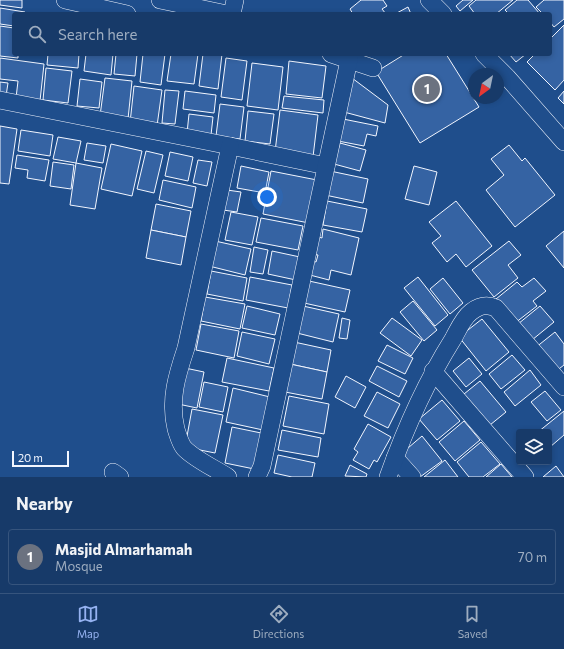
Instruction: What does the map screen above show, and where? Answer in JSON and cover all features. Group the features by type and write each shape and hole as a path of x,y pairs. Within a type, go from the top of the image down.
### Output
{"street":[{"path":"64,0 118,12"},
{"path":"160,0 217,12"},
{"path":"232,12 235,0"},
{"path":"429,0 441,12"},
{"path":"337,56 373,68"},
{"path":"486,56 507,77 564,142"},
{"path":"257,477 262,466 349,60"},
{"path":"0,100 326,166"},
{"path":"228,477 183,448 173,415 172,398 186,348 230,146"},
{"path":"388,477 433,371 467,315 482,305 489,305 496,308 564,386"},
{"path":"433,371 525,477"},
{"path":"395,458 412,477"}],"building":[{"path":"0,0 22,0 22,8 0,5"},
{"path":"361,0 383,0 387,6 382,9 384,12 352,12 350,9"},
{"path":"463,0 473,0 460,11 456,6"},
{"path":"476,0 513,0 498,12 474,12 469,6"},
{"path":"517,0 528,0 538,12 507,12 505,10"},
{"path":"544,0 564,0 564,19 554,27 552,24 552,12 541,12 536,7"},
{"path":"408,7 410,12 399,12"},
{"path":"0,8 25,12 12,12 12,26 0,24"},
{"path":"564,25 564,80 555,90 527,62 533,56 552,56 552,37"},
{"path":"0,26 12,28 12,56 18,56 18,58 0,56"},
{"path":"48,56 79,56 78,68 47,65"},
{"path":"86,56 113,56 111,75 84,71"},
{"path":"116,56 137,56 135,76 114,74"},
{"path":"143,56 165,56 161,85 140,82"},
{"path":"171,56 198,56 194,84 167,81"},
{"path":"203,56 222,56 218,89 199,86"},
{"path":"402,56 447,56 468,89 468,104 477,104 479,107 420,143 376,72"},
{"path":"511,56 524,56 516,62"},
{"path":"0,58 44,64 40,101 16,98 18,81 0,79"},
{"path":"226,58 247,61 242,100 221,97"},
{"path":"289,61 326,66 322,98 286,94"},
{"path":"252,63 283,67 278,110 247,106"},
{"path":"46,68 72,71 68,103 43,100"},
{"path":"105,78 132,81 128,119 100,116"},
{"path":"352,78 388,105 385,123 344,112"},
{"path":"80,79 102,82 99,108 77,106"},
{"path":"0,82 8,83 6,96 0,95"},
{"path":"134,86 162,90 157,126 130,123"},
{"path":"165,90 179,91 175,124 162,123"},
{"path":"185,91 216,95 214,113 183,109"},
{"path":"564,91 564,104 558,98"},
{"path":"284,96 324,100 323,113 282,108"},
{"path":"220,104 244,107 240,139 216,136"},
{"path":"280,110 318,115 313,157 275,152"},
{"path":"248,111 274,114 270,144 245,141"},
{"path":"189,114 213,117 211,135 187,133"},
{"path":"343,119 378,126 376,136 367,134 364,146 338,141"},
{"path":"0,126 17,129 9,184 0,183"},
{"path":"21,130 53,135 50,156 18,151"},
{"path":"58,137 81,141 76,163 53,159"},
{"path":"87,143 106,146 103,163 84,160"},
{"path":"340,143 366,150 360,171 334,164"},
{"path":"111,144 142,151 132,196 101,189"},
{"path":"509,145 522,161 525,158 555,195 515,227 486,190 504,175 491,159"},
{"path":"146,151 163,155 154,193 137,189"},
{"path":"170,152 193,157 188,181 165,176"},
{"path":"17,155 49,160 45,181 27,178 28,170 15,168"},
{"path":"198,160 212,162 207,186 193,183"},
{"path":"53,162 74,165 71,189 50,186"},
{"path":"76,163 102,168 95,209 70,205"},
{"path":"241,166 269,172 265,193 237,188"},
{"path":"414,166 437,172 429,205 405,199"},
{"path":"271,171 317,180 309,223 263,214"},
{"path":"330,171 368,179 363,203 325,195"},
{"path":"163,180 196,187 192,208 159,200"},
{"path":"227,190 241,192 237,212 223,210"},
{"path":"327,201 367,209 362,232 323,225"},
{"path":"456,201 492,246 466,267 456,254 447,262 432,243 441,236 429,222"},
{"path":"156,204 191,211 186,237 151,230"},
{"path":"231,212 258,217 252,245 225,240"},
{"path":"261,218 303,226 298,250 256,242"},
{"path":"323,229 359,238 351,275 331,270 329,280 306,274 309,260 316,262 318,255 311,254 315,236 322,238"},
{"path":"151,230 186,237 181,265 146,258"},
{"path":"564,231 564,268 546,246"},
{"path":"215,241 251,249 245,275 209,266"},
{"path":"509,241 521,255 508,265 518,278 494,297 472,270"},
{"path":"254,247 268,250 263,274 250,272"},
{"path":"272,251 300,257 296,280 268,274"},
{"path":"211,271 247,278 243,301 207,294"},
{"path":"250,277 292,285 288,308 246,300"},
{"path":"418,277 448,315 435,326 404,288"},
{"path":"443,278 463,303 450,314 430,289"},
{"path":"534,278 546,291 533,301 537,306 515,323 496,299 517,282 522,287"},
{"path":"309,281 350,290 345,312 304,303"},
{"path":"205,297 245,304 240,329 201,321"},
{"path":"413,301 437,330 424,341 400,312"},
{"path":"247,306 280,314 275,335 242,328"},
{"path":"303,306 339,314 333,342 297,333"},
{"path":"540,306 554,322 532,340 518,324"},
{"path":"342,318 350,320 347,339 339,338"},
{"path":"392,318 422,340 411,356 380,333"},
{"path":"482,319 509,352 486,371 459,337"},
{"path":"201,324 239,331 234,358 196,350"},
{"path":"242,332 275,339 269,364 237,356"},
{"path":"555,332 564,344 564,365 555,372 535,348"},
{"path":"294,342 331,350 327,372 290,364"},
{"path":"387,345 413,358 405,374 378,361"},
{"path":"512,355 525,370 501,389 489,374"},
{"path":"227,358 274,368 269,391 222,382"},
{"path":"469,358 482,374 466,387 453,371"},
{"path":"290,364 327,372 322,399 285,392"},
{"path":"377,366 407,381 399,397 369,381"},
{"path":"185,368 204,372 197,408 178,404"},
{"path":"530,370 541,385 515,406 504,392"},
{"path":"346,376 366,387 355,408 335,397"},
{"path":"480,381 506,412 490,425 464,394"},
{"path":"204,382 228,387 223,412 199,407"},
{"path":"233,388 270,397 263,430 226,422"},
{"path":"545,391 561,410 547,421 531,402"},
{"path":"377,392 400,404 388,428 364,416"},
{"path":"289,396 329,404 324,434 283,426"},
{"path":"442,400 460,421 437,440 419,419"},
{"path":"192,409 223,415 215,453 185,447"},
{"path":"564,411 564,435 552,445 552,429 542,429"},
{"path":"464,421 480,440 455,461 439,442"},
{"path":"368,424 391,437 377,462 374,460 369,469 353,460 358,452 354,449"},
{"path":"232,427 266,434 259,470 225,463"},
{"path":"282,430 321,438 318,457 278,450"},
{"path":"422,436 442,461 420,477 401,454"},
{"path":"481,442 500,464 483,477 469,477 457,462"},
{"path":"278,455 315,463 312,477 292,477 274,473"},
{"path":"445,460 458,477 424,477"},
{"path":"501,464 512,477 486,477"},
{"path":"350,465 367,474 366,477 345,476"},
{"path":"556,466 564,477 543,477"}],"place":[{"name":"Masjid Almarhamah","path":"427,89"}]}
